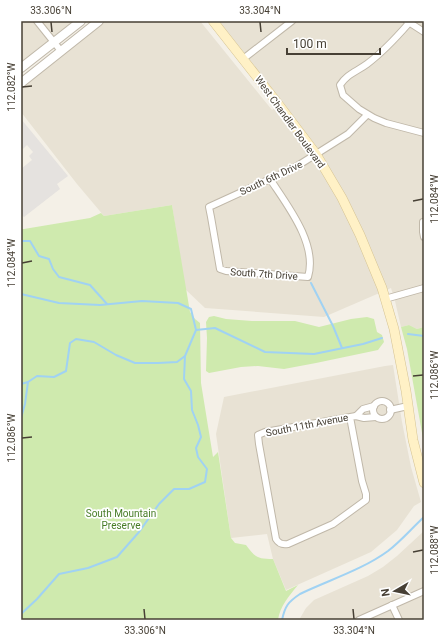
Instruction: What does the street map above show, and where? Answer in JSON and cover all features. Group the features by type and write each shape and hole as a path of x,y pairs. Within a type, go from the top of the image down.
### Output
{"main road":[{"name":"West Chandler Boulevard","path":"213,21 316,154 342,198 360,235 385,299 395,334 414,440 424,483"}],"street":[{"path":"37,21 61,51"},
{"path":"21,68 82,21"},
{"path":"21,83 99,21"},
{"path":"243,59 292,21"},
{"path":"424,32 408,22 394,41 366,64 345,78 340,85 343,95 367,115 386,123 424,133"},
{"name":"South 6th Drive","path":"220,269 209,207 294,168 348,134 367,115"},
{"name":"South 7th Drive","path":"220,269 226,271 308,277 310,269 306,239 294,216 270,178"},
{"path":"422,222 424,237"},
{"path":"385,299 424,288"},
{"path":"376,417 373,410 374,406 378,402 388,404 390,410"},
{"name":"South 11th Avenue","path":"353,416 363,409 374,406"},
{"name":"South 11th Avenue","path":"353,416 362,481 366,497 364,502 334,524 288,544 280,543 276,539 258,435 265,432 353,416 364,418 376,417 381,419 386,418 390,410 408,406"},
{"path":"359,620 424,591"},
{"path":"392,605 399,620"}],"shaded area":[{"path":"21,21 74,21 21,62"},
{"path":"105,21 200,21 272,110 279,105 213,21 424,21 424,327 417,329 409,325 401,327 391,288 324,317 205,308 185,289 172,205 104,216 21,112 21,87"},
{"path":"21,119 68,176 57,184 60,189 24,217 21,214 21,169 32,160 29,156 33,152 27,145 23,149 21,146"},
{"path":"393,365 411,467 421,502 414,506 397,530 371,552 286,590 273,559 267,534 231,538 216,434 224,397"},
{"path":"424,531 424,620 299,620 306,608 314,600 368,576 383,567"}],"green space":[{"name":"South Mountain Preserve","path":"172,205 190,312 200,323 201,383 213,457 218,452 231,538 235,543 246,545 260,558 273,559 286,591 298,585 288,597 278,620 21,620 21,229 90,218 101,213 104,216"},
{"path":"214,316 226,319 252,321 295,321 319,327 351,319 367,317 374,319 377,332 382,335 384,342 378,350 284,369 258,366 241,367 209,373 206,371 206,322 209,317"},
{"path":"409,325 417,329 424,327 424,444 407,349 401,327"}],"waterway":[{"path":"21,241 30,241 39,256 49,259 53,269 59,277 90,285 107,304"},
{"path":"311,283 333,326 342,348"},
{"path":"21,294 59,303 100,305 142,301 178,303 191,309 196,330 215,328 265,352 314,354 363,344 382,338"},
{"path":"21,418 25,404 28,382 37,376 54,377 66,371 70,343 76,339 94,342 116,355 135,363 177,362 185,356 196,330"},
{"path":"408,334 424,336"},
{"path":"21,614 37,599 59,574 88,568 117,557 139,532 159,504 174,489 189,489 205,482 207,469 198,457 196,448 201,437 192,410 191,391 184,379 185,356"},
{"path":"21,384 28,382"},
{"path":"282,620 284,611 290,602 300,594 378,558 402,539 424,517"}]}
